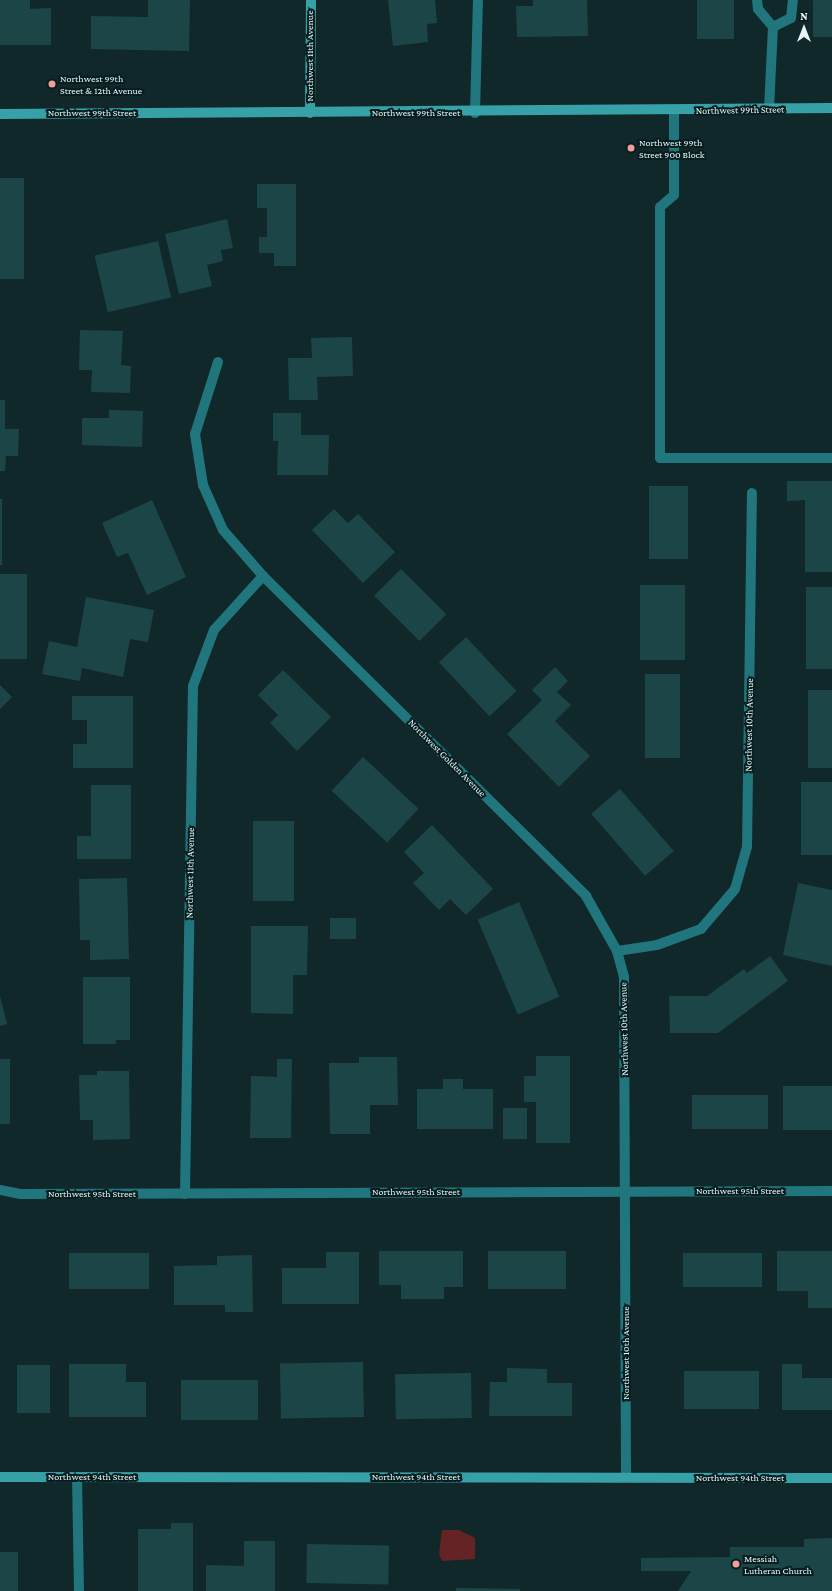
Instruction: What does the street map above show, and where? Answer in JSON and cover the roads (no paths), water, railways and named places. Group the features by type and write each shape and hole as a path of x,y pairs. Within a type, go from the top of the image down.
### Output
{"street":[{"name":"Northwest 11th Avenue","path":"310,113 311,0"},
{"path":"476,113 478,0"},
{"path":"757,0 758,9 773,27 769,110"},
{"path":"773,27 791,18 793,0"},
{"name":"Northwest 99th Street","path":"0,114 674,112 832,108"},
{"path":"674,112 674,195 660,207 660,458 832,458"},
{"name":"Northwest Golden Avenue","path":"218,362 195,434 203,485 223,530 263,576 586,896 617,951"},
{"name":"Northwest 10th Avenue","path":"626,1477 624,977 617,951 657,945 701,929 735,889 747,847 752,493"},
{"name":"Northwest 11th Avenue","path":"185,1194 193,686 214,630 263,576"},
{"name":"Northwest 95th Street","path":"0,1190 21,1194 626,1190 832,1191"},
{"name":"Northwest 94th Street","path":"0,1477 832,1478"},
{"path":"77,1477 79,1591"}],"place":[{"name":"Northwest 99th Street & 12th Avenue","path":"52,84"},
{"name":"Northwest 99th Street 900 Block","path":"631,148"},
{"name":"Messiah Lutheran Church","path":"736,1564"}]}
